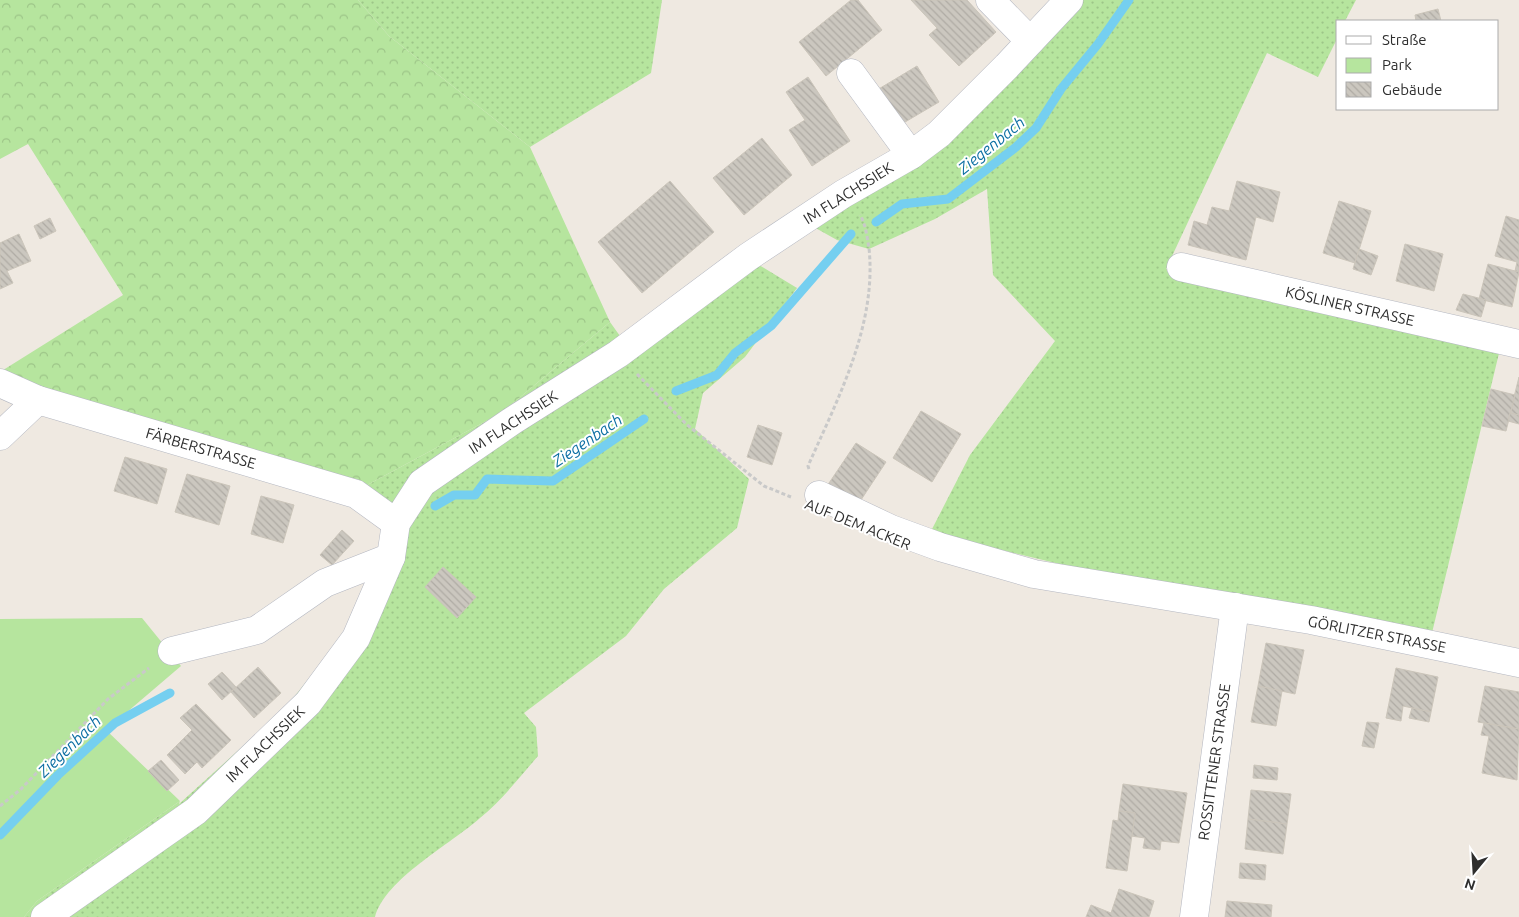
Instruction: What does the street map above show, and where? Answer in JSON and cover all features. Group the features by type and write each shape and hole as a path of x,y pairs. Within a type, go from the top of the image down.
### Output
{"street":[{"path":"990,0 1030,41"},
{"name":"IM FLACHSSIEK","path":"45,917 196,811 308,703 356,638 391,557 396,523 422,483 512,421 618,354 748,257 843,194 911,155 939,134 1069,0"},
{"path":"851,73 911,155"},
{"name":"KÖSLINER STRASSE","path":"1181,267 1519,344"},
{"name":"FÄRBERSTRASSE","path":"0,383 38,400 356,494 396,523"},
{"path":"0,436 38,400"},
{"path":"809,498 940,547 1034,574 1235,607"},
{"path":"172,651 257,630 325,583 391,557"},
{"name":"GÖRLITZER STRASSE","path":"1235,607 1311,620 1519,662"},
{"name":"ROSSITTENER STRASSE","path":"1194,917 1235,607"}],"path":[{"path":"809,498 808,466 852,366 868,299 871,267 867,233 862,217 843,194"},
{"name":"AUF DEM ACKER","path":"618,354 686,424 764,486 809,498"},
{"path":"0,806 21,789 108,699 172,651"}],"green space":[{"path":"0,0 358,0 389,36 530,147 610,322 501,413 356,491 29,392 0,372 123,295 28,144 0,159"},
{"path":"358,0 662,0 651,73 530,147 389,36"},
{"path":"1066,0 1356,0 1346,20 1336,20 1336,41 1318,77 1267,53 1166,269 1500,349 1432,633 1122,579 930,533 970,455 1055,341 993,275 987,189 935,219 869,249 837,240 803,221 862,191"},
{"path":"749,259 797,288 745,357 703,393 695,429 749,479 737,528 664,589 626,636 524,713 536,727 538,756 496,804 405,876 381,903 375,917 24,917 37,901 180,801 179,804 285,708 347,632 391,523 356,491 501,413 610,322 630,350"},
{"path":"142,618 181,666 106,730 180,801 37,901 24,917 0,917 0,619"}],"building":[{"path":"851,0 858,0 882,30 826,76 799,42"},
{"path":"911,0 967,0 996,32 959,66 929,35 937,28"},
{"path":"1438,9 1441,20 1416,20 1415,15"},
{"path":"917,66 939,102 900,125 877,90"},
{"path":"808,77 850,141 812,166 789,130 805,120 786,92"},
{"path":"762,138 792,175 744,215 713,178"},
{"path":"670,181 714,232 642,293 598,242"},
{"path":"1237,181 1280,192 1273,222 1256,217 1246,260 1188,245 1194,221 1207,225 1212,207 1229,211"},
{"path":"1339,201 1371,211 1355,263 1323,253"},
{"path":"1506,216 1519,220 1519,272 1515,271 1517,262 1495,256"},
{"path":"50,218 56,231 40,239 34,226"},
{"path":"19,234 31,261 7,271 13,283 0,289 0,243"},
{"path":"1405,244 1443,254 1434,291 1396,281"},
{"path":"1359,249 1378,256 1371,275 1353,269"},
{"path":"1488,264 1519,272 1512,307 1479,299"},
{"path":"1463,294 1486,300 1481,317 1456,310"},
{"path":"1519,377 1519,415 1510,413"},
{"path":"1491,389 1515,395 1506,431 1482,426"},
{"path":"921,411 961,434 932,482 893,458"},
{"path":"1510,413 1519,415 1519,424 1508,421"},
{"path":"758,425 782,433 772,465 747,457"},
{"path":"856,443 886,462 855,509 825,489"},
{"path":"125,457 167,469 157,504 114,491"},
{"path":"187,474 230,486 219,525 175,512"},
{"path":"261,496 294,505 283,543 251,534"},
{"path":"342,530 354,541 332,565 320,555"},
{"path":"443,567 476,597 457,618 425,587"},
{"path":"1266,643 1304,650 1295,694 1258,686"},
{"path":"258,667 281,693 254,718 231,692"},
{"path":"1396,668 1438,677 1431,712 1403,706 1401,721 1386,718"},
{"path":"222,672 236,687 222,700 208,684"},
{"path":"1258,686 1282,691 1276,726 1251,722"},
{"path":"1485,686 1519,692 1519,729 1478,722"},
{"path":"196,704 231,740 202,768 197,762 185,774 167,755 192,730 180,718"},
{"path":"1412,708 1431,712 1429,722 1409,718"},
{"path":"1367,722 1379,723 1374,748 1362,746"},
{"path":"1484,723 1519,729 1517,780 1482,773 1489,736 1481,735"},
{"path":"161,760 179,780 167,791 148,771"},
{"path":"1254,765 1278,768 1277,780 1253,778"},
{"path":"1123,784 1187,793 1179,843 1161,841 1160,850 1143,848 1145,838 1131,836 1135,813 1119,811"},
{"path":"1251,790 1291,794 1287,824 1248,819"},
{"path":"1119,811 1135,813 1127,871 1106,868 1113,820 1118,821"},
{"path":"1248,819 1287,824 1283,854 1245,849"},
{"path":"1240,863 1266,865 1265,880 1239,878"},
{"path":"1119,889 1154,901 1149,917 1086,917 1091,905 1111,913"},
{"path":"1227,901 1272,905 1271,917 1225,917"}],"waterway":[{"name":"Ziegenbach","path":"876,222 902,204 948,199 1016,147 1036,128 1061,89 1098,44 1129,0"},
{"name":"Ziegenbach","path":"676,391 717,375 735,353 771,326 851,234"},
{"name":"Ziegenbach","path":"435,506 454,495 475,495 487,479 553,481 644,419"},
{"name":"Ziegenbach","path":"0,835 58,775 115,723 170,693"}]}
